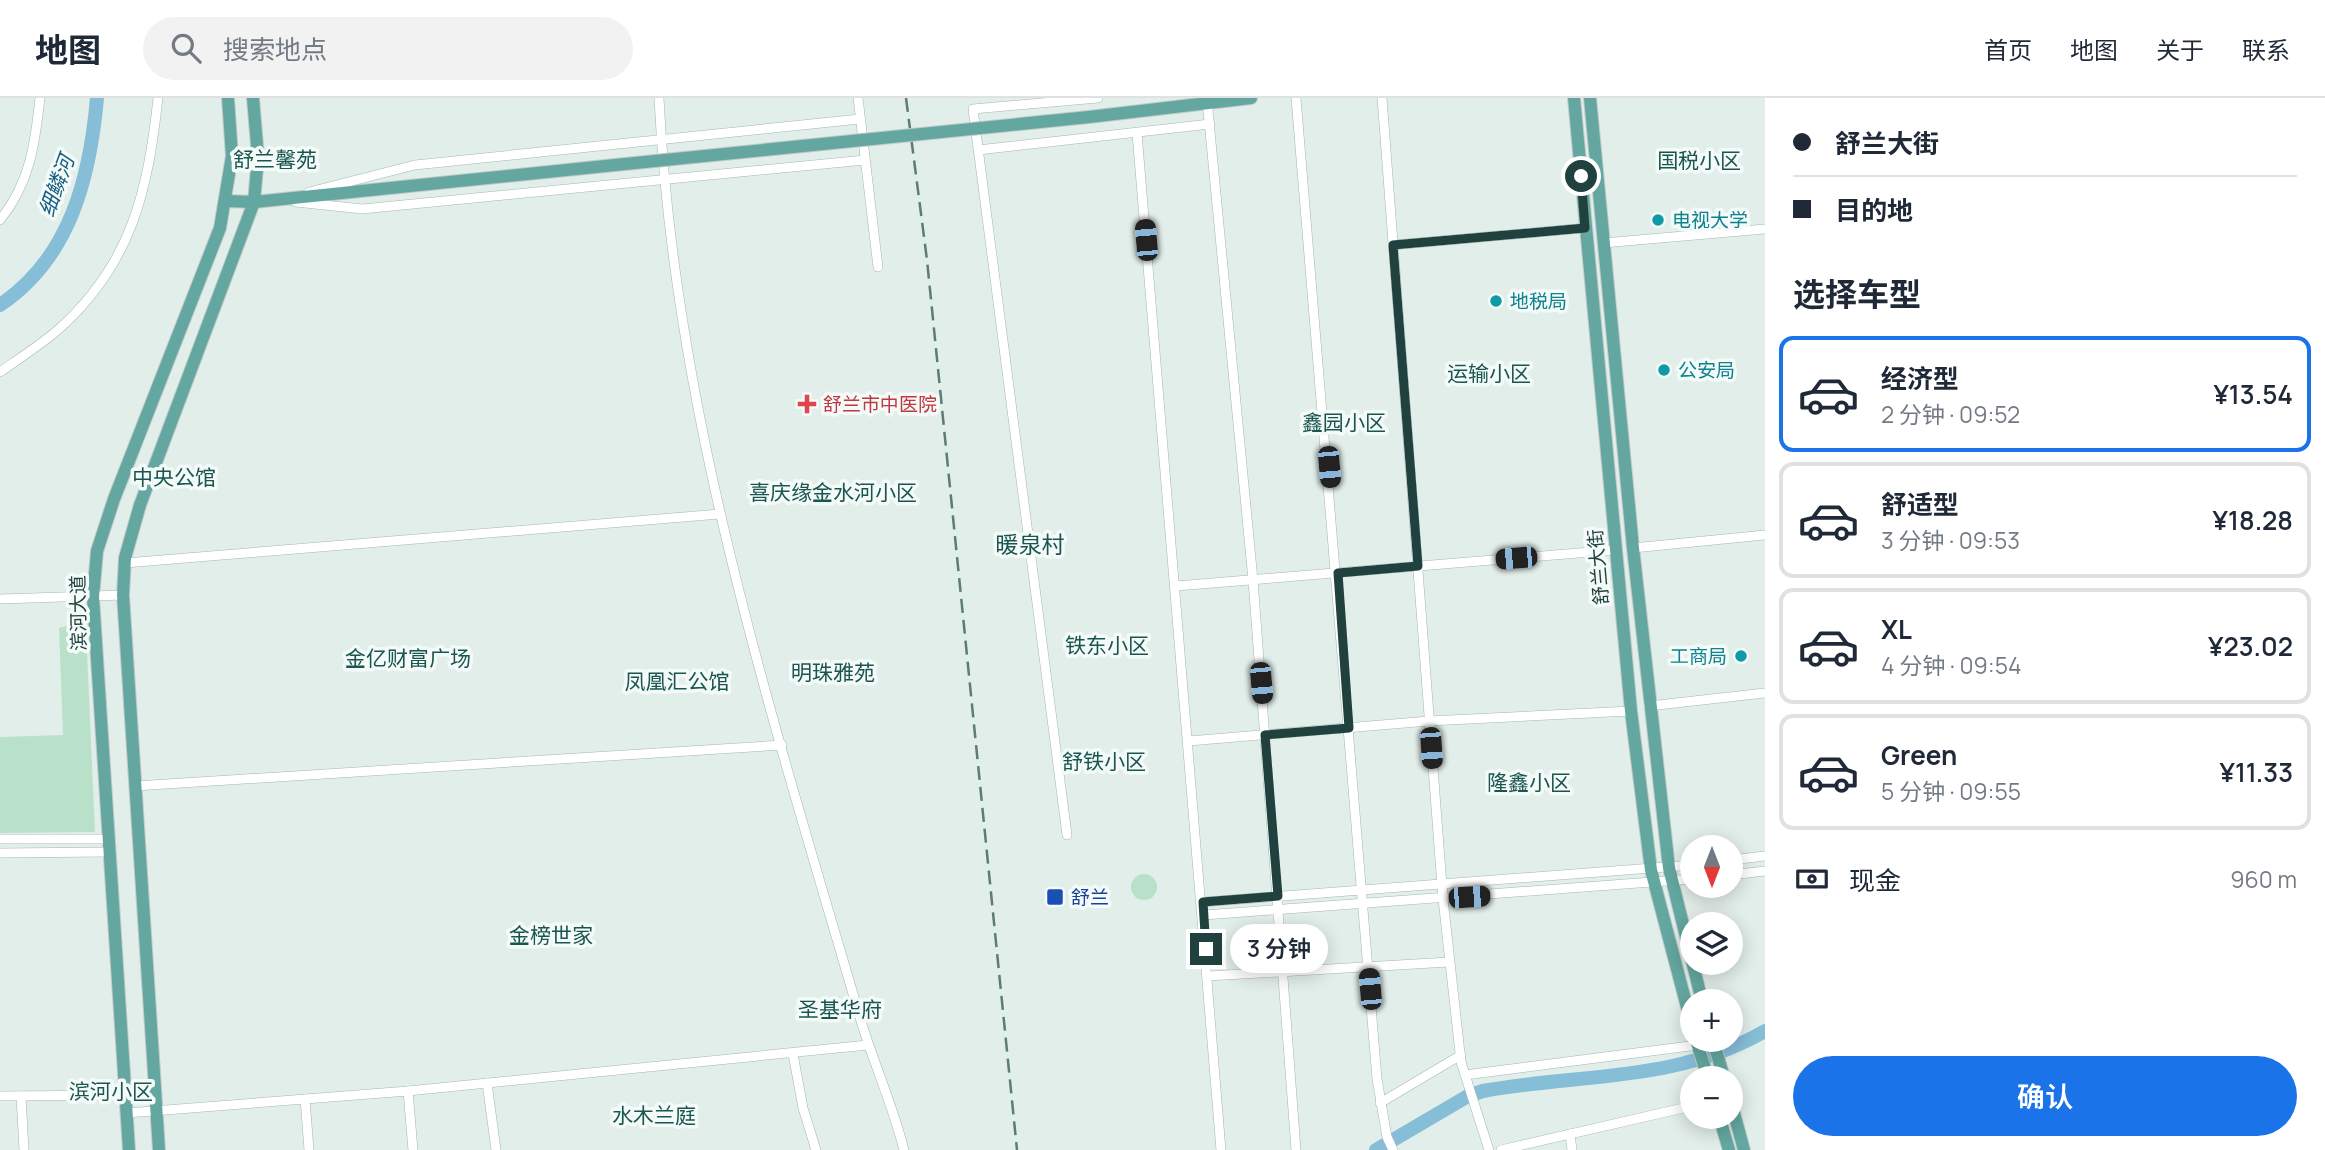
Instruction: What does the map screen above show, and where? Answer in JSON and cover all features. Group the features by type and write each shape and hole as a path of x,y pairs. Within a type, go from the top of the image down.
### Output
{"main road":[{"name":"滨河大道","path":"129,1150 93,597 97,551 114,499 220,228 232,156 228,98"},
{"path":"159,1150 123,595 125,563 140,505 254,202 258,157 253,98"},
{"path":"226,201 277,200 1251,98"},
{"name":"舒兰大街","path":"1574,98 1631,711 1651,870 1682,989"},
{"name":"舒兰大街","path":"1590,98 1649,706 1671,882 1699,989"},
{"path":"1723,1129 1729,1150"},
{"path":"1738,1129 1744,1150"}],"street":[{"path":"0,220 25,181 36,138 40,98"},
{"path":"0,372 60,328 93,292 131,232 145,189 158,98"},
{"path":"659,98 673,258 720,514 782,745 868,1045 904,1150"},
{"path":"858,98 878,267"},
{"path":"1067,835 973,109 1098,98"},
{"path":"1296,98 1338,573 1380,1103 1393,1150"},
{"path":"1382,98 1441,885 1461,1055 1489,1150"},
{"path":"1208,101 1253,580 1296,1150"},
{"path":"277,200 415,164 860,119"},
{"path":"978,150 1210,124"},
{"path":"1137,133 1203,902 1221,1150"},
{"path":"277,200 362,209 865,160"},
{"path":"1393,245 1585,228"},
{"path":"1604,243 1765,229"},
{"path":"125,563 720,514"},
{"path":"1633,548 1765,535"},
{"path":"1175,586 1615,550"},
{"path":"0,599 123,595"},
{"path":"1649,706 1765,693"},
{"path":"1189,741 1429,721 1631,711"},
{"path":"135,786 782,745"},
{"path":"0,839 109,845"},
{"path":"0,853 109,845"},
{"path":"1743,859 1765,856"},
{"path":"1203,902 1680,867"},
{"path":"1743,874 1765,871"},
{"path":"1204,915 1680,881"},
{"path":"1208,976 1449,962"},
{"path":"127,1113 408,1091 868,1045"},
{"path":"1466,1076 1680,1046"},
{"path":"793,1054 803,1108 816,1150"},
{"path":"1380,1103 1461,1055"},
{"path":"487,1083 496,1150"},
{"path":"408,1091 414,1150"},
{"path":"0,1096 127,1094"},
{"path":"21,1096 24,1150"},
{"path":"305,1099 309,1150"},
{"path":"1501,1150 1680,1109"},
{"path":"1570,1134 1572,1150"}],"green space":[{"path":"75,624 86,630 95,832 0,833 0,737 63,735 59,628"},
{"path":"1144,874 1153,878 1157,887 1153,896 1144,900 1135,896 1131,887 1135,878"}],"waterway":[{"name":"细鳞河","path":"0,305 24,286 44,264 60,240 82,186 97,98"},
{"path":"1376,1150 1468,1096 1483,1091 1662,1068 1731,1048 1765,1031"}],"railway":[{"path":"906,98 927,260 1017,1150"}],"place":[{"name":"电视大学","path":"1658,220"},
{"name":"地税局","path":"1496,301"},
{"name":"公安局","path":"1664,370"},
{"name":"舒兰市中医院","path":"807,404"},
{"name":"工商局","path":"1741,656"},
{"name":"舒兰","path":"1055,897"}],"district":[{"name":"舒兰馨苑","path":"275,160"},
{"name":"国税小区","path":"1699,161"},
{"name":"运输小区","path":"1489,374"},
{"name":"鑫园小区","path":"1344,423"},
{"name":"中央公馆","path":"174,478"},
{"name":"喜庆缘金水河小区","path":"833,493"},
{"name":"暖泉村","path":"1030,545"},
{"name":"铁东小区","path":"1107,646"},
{"name":"金亿财富广场","path":"408,659"},
{"name":"明珠雅苑","path":"833,673"},
{"name":"凤凰汇公馆","path":"677,682"},
{"name":"舒铁小区","path":"1104,762"},
{"name":"隆鑫小区","path":"1529,783"},
{"name":"金榜世家","path":"551,936"},
{"name":"圣基华府","path":"840,1010"},
{"name":"滨河小区","path":"111,1092"},
{"name":"水木兰庭","path":"654,1116"}],"route":[{"path":"1206,949 1203,902 1278,896 1265,735 1349,728 1338,573 1418,566 1393,245 1585,228 1581,176"}]}
